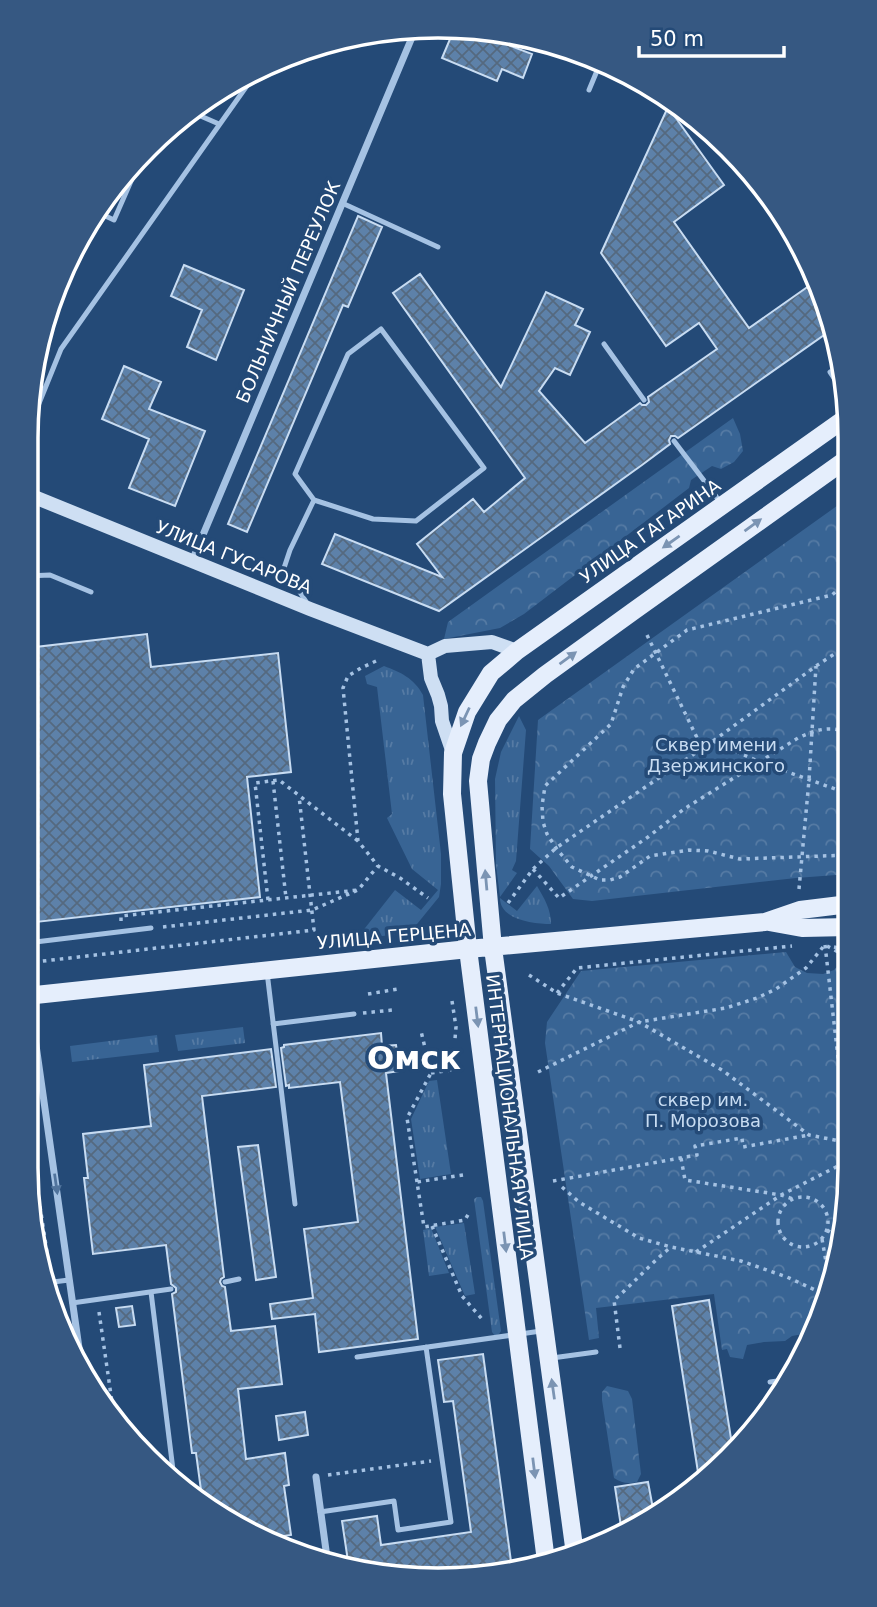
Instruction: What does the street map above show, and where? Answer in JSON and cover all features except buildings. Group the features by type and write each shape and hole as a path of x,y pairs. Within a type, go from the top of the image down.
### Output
{"main road":[{"name":"УЛИЦА ГАГАРИНА","path":"514,700 817,460 838,430"},
{"name":"УЛИЦА ГАГАРИНА","path":"483,684 491,673 517,651 723,505 817,460 838,459"},
{"name":"УЛИЦА ГУСАРОВА","path":"39,499 428,654"},
{"path":"453,753 431,678 428,654 445,646 492,642 517,651"},
{"name":"ИНТЕРНАЦИОНАЛЬНАЯ УЛИЦА","path":"483,684 467,712 453,753 452,794 468,949 545,1554"},
{"name":"ИНТЕРНАЦИОНАЛЬНАЯ УЛИЦА","path":"514,700 498,720 487,743 478,780 493,948 574,1545"},
{"path":"765,922 800,910 838,905"},
{"path":"765,922 802,928 838,926"},
{"name":"УЛИЦА ГЕРЦЕНА","path":"39,994 468,949 765,922"}],"street":[{"name":"БОЛЬНИЧНЫЙ ПЕРЕУЛОК","path":"191,561 411,39"},
{"path":"39,1071 78,1340"},
{"path":"316,1477 326,1552"}],"lane":[{"path":"589,90 597,71"},
{"path":"40,400 61,349 244,89"},
{"path":"201,116 219,124"},
{"path":"106,216 114,220 129,185"},
{"path":"342,202 438,247"},
{"path":"381,329 484,468 416,521 373,519 313,499 295,474 348,354 381,329"},
{"path":"604,344 644,400"},
{"path":"830,372 834,377"},
{"path":"674,442 723,505"},
{"path":"310,609 284,568 313,499"},
{"path":"39,575 50,575 91,592"},
{"path":"39,941 150,928"},
{"path":"267,969 295,1204"},
{"path":"273,1024 354,1014"},
{"path":"225,1282 239,1279"},
{"path":"55,1281 69,1280"},
{"path":"72,1303 171,1289"},
{"path":"151,1292 173,1467"},
{"path":"357,1357 545,1331"},
{"path":"320,1512 394,1502 398,1530 451,1522 426,1347"},
{"path":"549,1359 596,1352"},
{"path":"770,1382 777,1381"}],"path":[{"path":"838,590 832,595 687,630 634,669 623,687 611,724 545,786 542,806 543,822 556,848 572,867 600,880 610,880 626,873 650,856 689,850 708,851 740,859 838,855"},
{"path":"647,635 702,748"},
{"path":"508,903 533,869 556,848 838,652"},
{"path":"358,842 343,688 348,676 376,660"},
{"path":"799,889 816,666"},
{"path":"533,869 559,898 648,837 684,808 798,738 813,731 838,729"},
{"path":"713,741 760,762 838,790"},
{"path":"268,900 254,783 279,780 358,842 378,866 428,898"},
{"path":"273,781 286,898"},
{"path":"39,962 314,930 299,796"},
{"path":"150,928 312,910 358,890 378,866"},
{"path":"121,916 358,890"},
{"path":"814,945 825,945 838,952"},
{"path":"538,1072 639,1022 726,1008 757,998 776,989 806,968 825,945"},
{"path":"825,945 838,1057"},
{"path":"557,993 576,968 793,946"},
{"path":"529,975 557,993 639,1022 722,1070 809,1135"},
{"path":"369,994 398,989"},
{"path":"453,1001 455,1039"},
{"path":"354,1014 393,1010"},
{"path":"421,1031 431,1073 407,1118 424,1227 465,1220 469,1213"},
{"path":"431,1073 457,1069"},
{"path":"553,1181 697,1156 695,1146 742,1138 743,1147 809,1135 838,1141"},
{"path":"681,1158 685,1180 793,1199"},
{"path":"695,1252 781,1195 838,1167"},
{"path":"417,1182 464,1178"},
{"path":"562,1187 579,1202 639,1238 741,1261 787,1277 818,1293"},
{"path":"802,1196 812,1198 826,1211 827,1230 822,1239 814,1244 804,1247 795,1245 786,1240 780,1232 780,1213 793,1199 802,1196"},
{"path":"432,1226 462,1296 482,1319"},
{"path":"827,1230 833,1234"},
{"path":"822,1239 827,1265"},
{"path":"620,1348 614,1300 671,1247"},
{"path":"97,1299 111,1399"},
{"path":"316,1477 442,1459"}],"green space":[{"path":"733,418 743,451 734,462 721,469 712,466 691,480 689,488 524,614 500,628 444,639 448,622"},
{"name":"Сквер имени Дзержинского","path":"838,505 838,875 592,901 573,899 549,866 530,849 538,720"},
{"path":"384,666 411,680 423,695 441,854 441,884 439,897 417,924 402,933 370,938 358,937 395,890 421,910 438,890 412,869 387,818 392,814 377,687 367,684 365,676"},
{"path":"519,716 526,730 516,861 512,870 517,873 500,897 496,865 495,779 501,752"},
{"path":"537,886 545,899 551,924 519,919 501,905 500,898 517,911"},
{"name":"сквер им. П. Морозова","path":"786,952 795,967 807,973 823,974 838,966 838,1195 825,1272 802,1334 785,1341 747,1345 743,1359 730,1357 727,1349 722,1350 714,1294 596,1308 599,1338 589,1340 545,1043 547,1022 581,971"},
{"path":"243,1027 245,1043 178,1051 175,1035"},
{"path":"157,1035 159,1052 72,1062 70,1046"},
{"path":"437,1080 451,1174 420,1179 411,1119 429,1081"},
{"path":"481,1197 483,1201 501,1331 495,1336 492,1332 474,1199"},
{"path":"464,1223 475,1294 465,1296 435,1227"},
{"path":"431,1228 449,1273 429,1276 423,1230"},
{"path":"607,1386 628,1391 632,1399 641,1474 637,1482 625,1483 614,1478 602,1400 602,1392"}],"district":[{"name":"Омск","path":"414,1058"}]}
